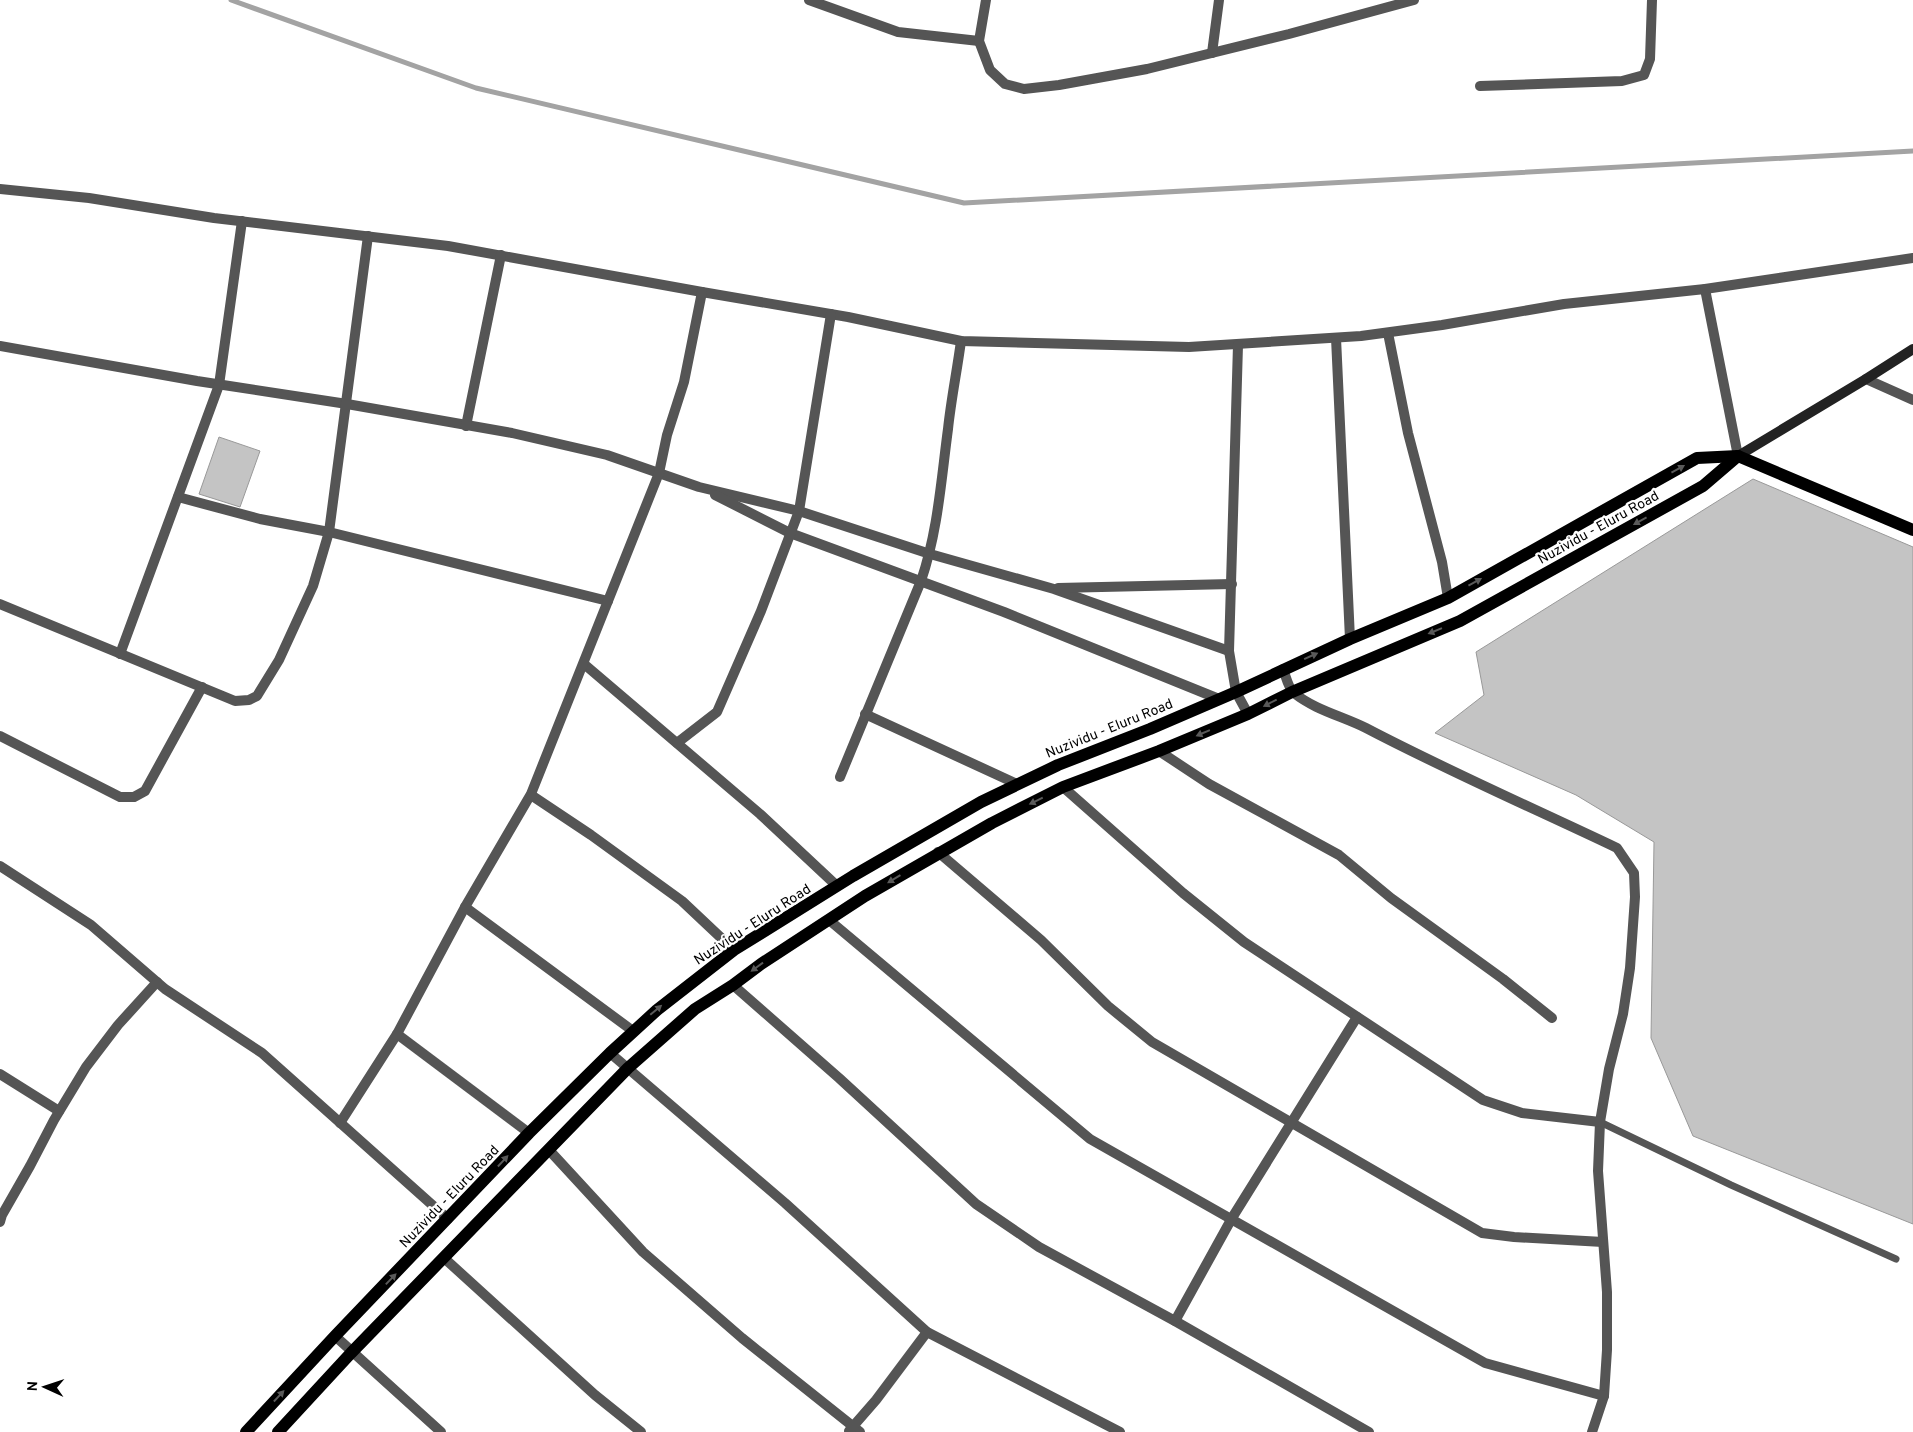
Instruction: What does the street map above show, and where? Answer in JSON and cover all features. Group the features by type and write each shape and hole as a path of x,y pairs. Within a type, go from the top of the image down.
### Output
{"main road":[{"path":"1738,456 1866,379 1913,348"},
{"path":"1738,456 1913,530"},
{"name":"Nuzividu - Eluru Road","path":"246,1432 334,1336 529,1133 633,1030 701,974 734,950 927,831 1017,784 1058,765 1150,729 1236,692 1350,639 1448,598 1697,458 1738,456"},
{"name":"Nuzividu - Eluru Road","path":"1248,714 1292,692 1460,621 1703,486 1738,456"},
{"path":"278,1432 628,1068 695,1009 865,896 938,852 992,823 1063,787 1159,751 1248,714"}],"street":[{"path":"809,0 898,32 979,41"},
{"path":"986,0 979,41 990,70 1005,84 1024,89 1059,86 1128,73 1289,34 1414,0"},
{"path":"1212,53 1219,0"},
{"path":"1480,86 1622,81 1644,75 1650,59 1652,0"},
{"path":"0,188 90,198 242,221 448,246 831,314 961,341 1189,347 1336,338 1388,333 1564,304 1705,288 1913,258"},
{"path":"120,654 219,384 242,221"},
{"path":"0,604 236,701 249,700 257,696 279,660 313,586 330,532 368,236"},
{"path":"466,426 501,256"},
{"path":"1705,288 1738,456"},
{"path":"340,1123 397,1034 465,907 531,794 659,473 667,435 684,382 702,292"},
{"path":"677,743 717,712 761,611 799,511 831,314"},
{"path":"1388,333 1408,433 1442,562 1448,598"},
{"path":"1336,338 1350,639"},
{"path":"840,777 921,581 930,554 938,512 961,341"},
{"path":"1238,345 1232,584 1228,651 1236,692 1248,714"},
{"path":"0,346 512,433 607,455 699,487 799,511 930,554 1049,588 1228,651"},
{"path":"1866,379 1913,400"},
{"path":"699,487 790,533 1004,612 1219,698"},
{"path":"178,497 260,519 330,532 608,601"},
{"path":"1049,588 1232,584"},
{"path":"584,664 760,814 837,886"},
{"path":"1283,669 1292,692 1323,710 1358,724 1436,764 1617,848 1634,873 1635,897 1630,968 1623,1014 1609,1069 1600,1122 1598,1171 1607,1292 1607,1350 1604,1396 1592,1432"},
{"path":"0,736 120,797 134,797 145,792 202,687"},
{"path":"866,714 1017,784"},
{"path":"1159,751 1209,784 1338,855 1390,898 1504,979 1552,1018"},
{"path":"1063,787 1183,893 1244,942 1483,1100 1522,1113 1600,1122"},
{"path":"531,794 682,901 734,950"},
{"path":"938,852 1041,940 1108,1006 1152,1042 1482,1233 1514,1237 1604,1242"},
{"path":"0,866 91,925 157,982 262,1053 448,1219"},
{"path":"465,907 633,1030"},
{"path":"829,920 1090,1139 1232,1218 1484,1363 1604,1396"},
{"path":"0,1222 2,1215 86,1067 118,1025 157,982"},
{"path":"733,985 839,1078 976,1204 1039,1247 1175,1321 1369,1432"},
{"path":"1175,1321 1232,1218 1358,1017"},
{"path":"397,1034 529,1133"},
{"path":"610,1053 785,1203 927,1332 1120,1432"},
{"path":"0,1074 60,1111"},
{"path":"549,1150 643,1252 853,1431 927,1332"},
{"path":"444,1258 595,1395 641,1432"},
{"path":"334,1336 442,1432"}],"lane":[{"path":"1600,1122 1731,1185 1896,1259"}],"building":[{"path":"219,437 260,451 240,507 199,494"},
{"path":"1753,479 1913,547 1913,1224 1693,1136 1651,1038 1654,842 1576,795 1435,733 1484,695 1476,652"}],"waterway":[{"path":"231,0 476,88 964,203 1913,151"}]}
